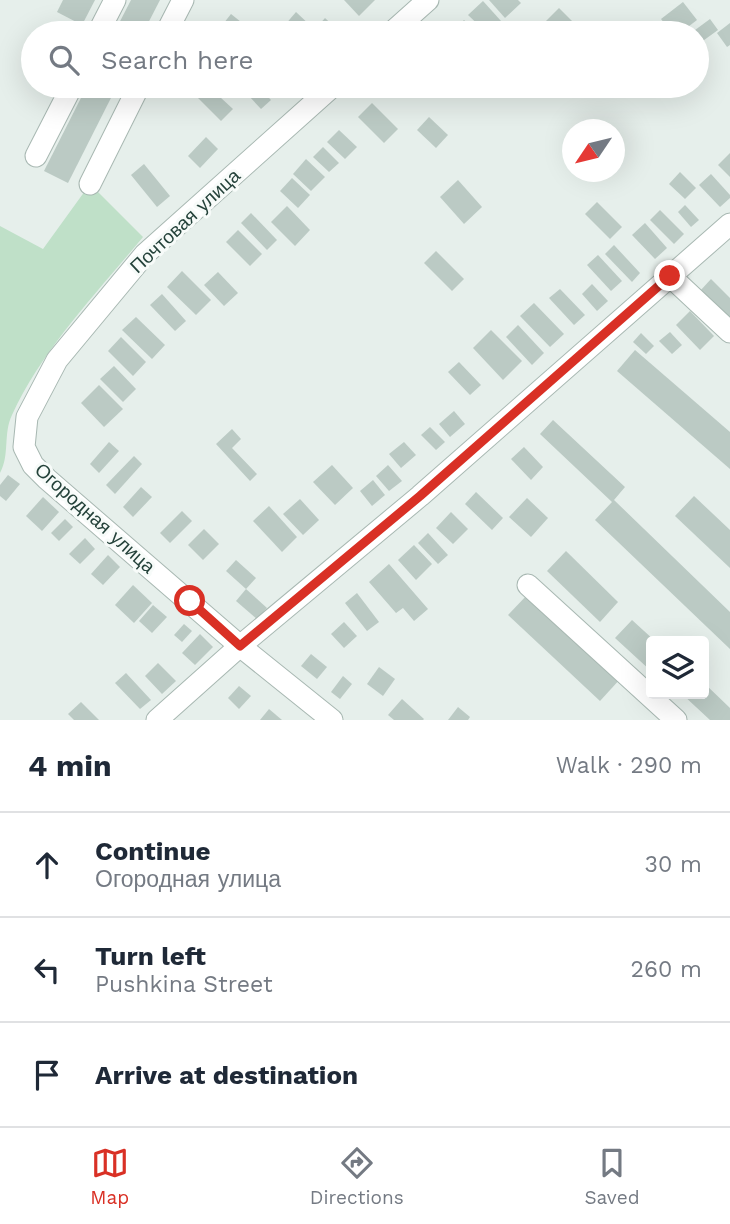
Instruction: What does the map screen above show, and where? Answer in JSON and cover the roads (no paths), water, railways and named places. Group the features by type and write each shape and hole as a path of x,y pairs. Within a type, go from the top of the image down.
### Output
{"street":[{"path":"104,21 115,0"},
{"path":"172,21 183,0"},
{"path":"404,21 428,0"},
{"path":"36,156 66,98"},
{"path":"90,184 133,98"},
{"name":"Почтовая улица","path":"24,447 27,417 57,360 145,254 320,98"},
{"path":"157,720 240,646 420,496 730,224"},
{"path":"670,276 730,332"},
{"name":"Огородная улица","path":"24,447 33,465 47,479 240,646 332,720"},
{"path":"528,585 676,720"}]}
